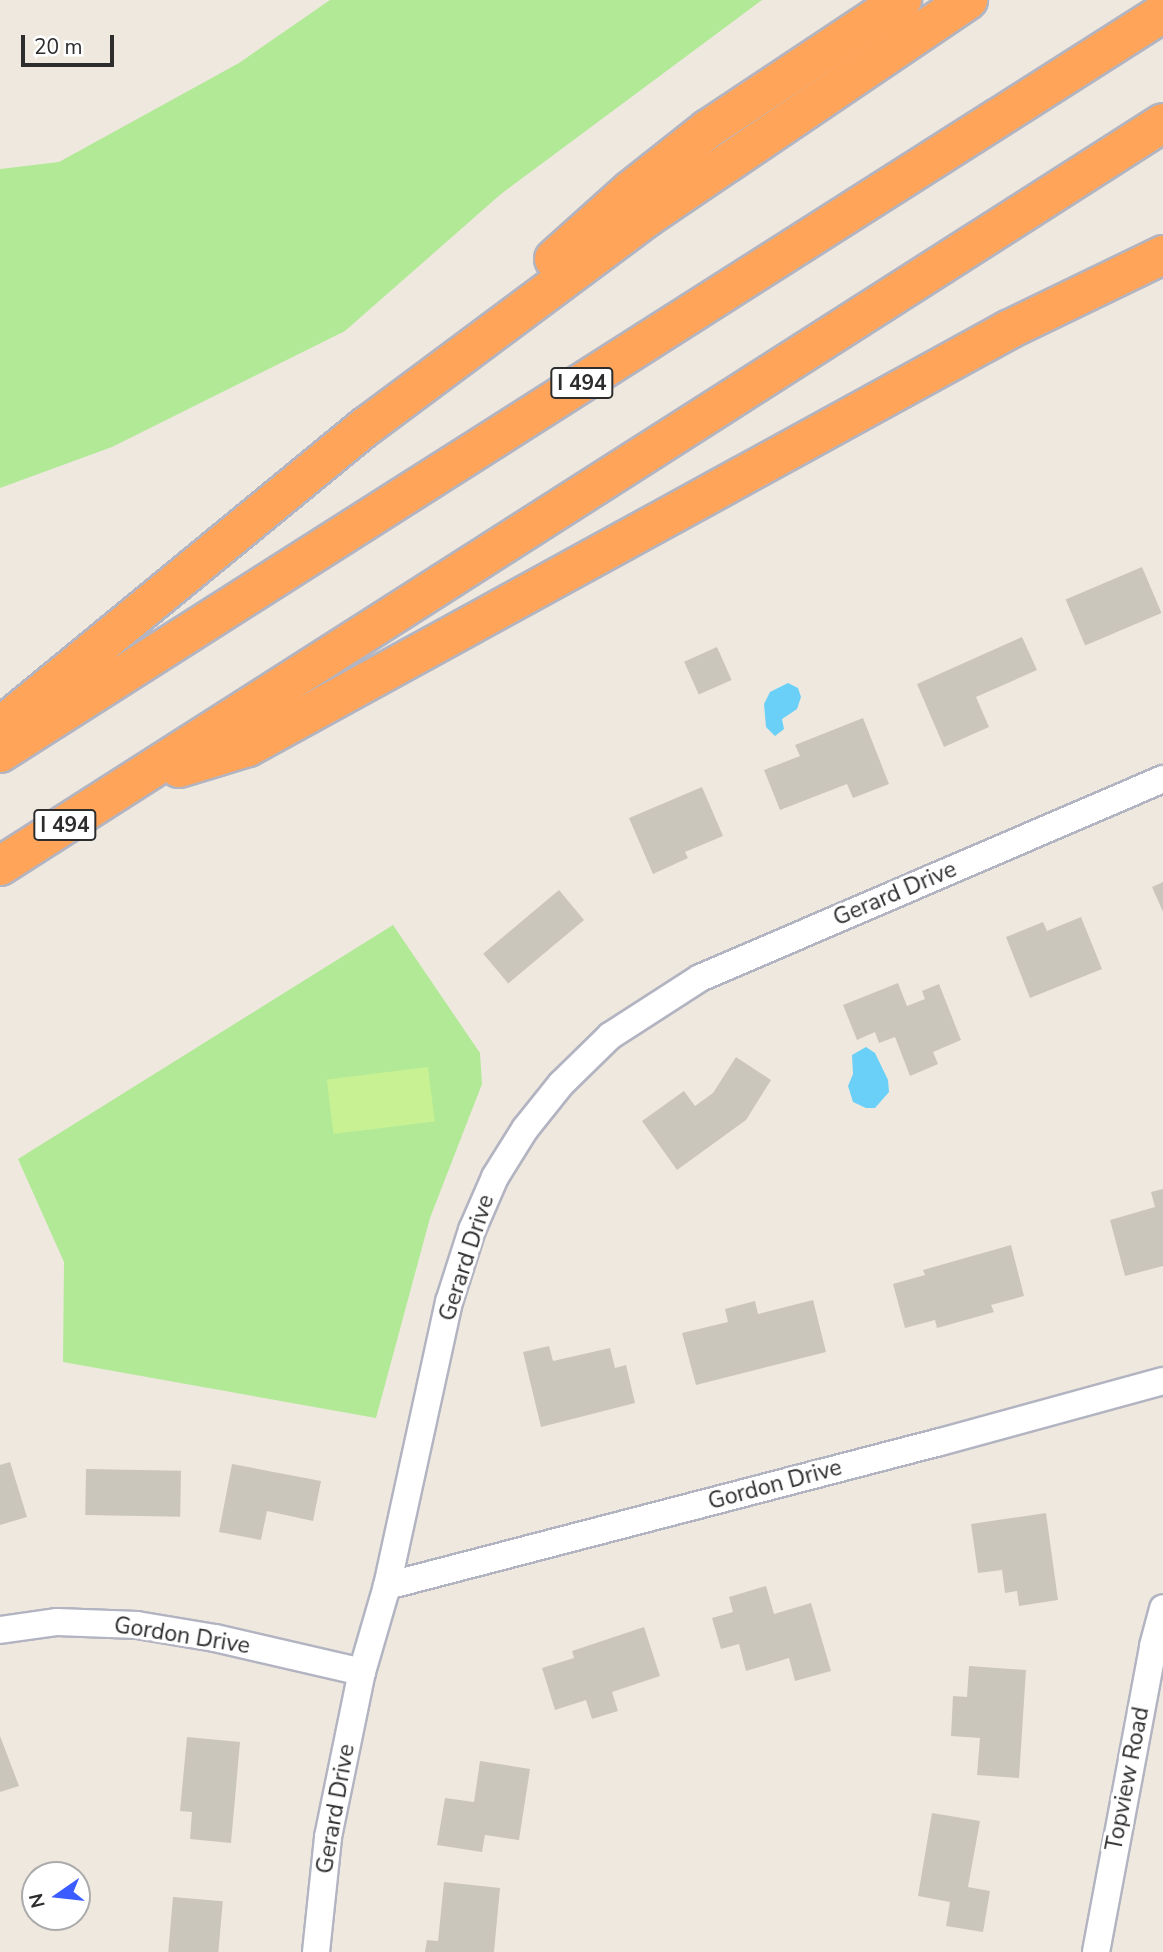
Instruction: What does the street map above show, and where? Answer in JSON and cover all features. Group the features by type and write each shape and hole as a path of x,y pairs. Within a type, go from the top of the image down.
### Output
{"highway":[{"path":"368,426 631,190 708,129 902,0"},
{"path":"0,727 368,426 646,218 968,0"},
{"name":"I 494","path":"0,753 1163,13"},
{"name":"I 494","path":"0,866 1163,123"},
{"path":"130,783 248,747 1010,329 1163,255"}],"street":[{"name":"Gerard Drive","path":"316,1952 328,1837 362,1672 387,1586 449,1302 472,1230 495,1177 525,1129 561,1084 610,1036 700,978 1163,779"},
{"name":"Gordon Drive","path":"387,1586 1163,1381"},
{"name":"Topview Road","path":"1096,1952 1153,1646 1163,1608"},
{"name":"Gordon Drive","path":"0,1630 57,1622 137,1625 215,1638 362,1672"}],"green space":[{"path":"330,0 762,0 501,194 345,331 112,447 0,488 0,169 59,162 239,63"},
{"path":"393,925 480,1053 482,1084 430,1218 376,1418 63,1362 64,1262 18,1159"},
{"path":"428,1067 435,1122 333,1134 327,1079"}],"water":[{"path":"788,683 798,688 801,697 797,709 782,719 784,729 775,736 766,727 764,704 770,692"},
{"path":"866,1047 875,1053 888,1080 889,1092 875,1108 866,1108 853,1102 848,1086 853,1074 852,1055"}],"building":[{"path":"1142,567 1162,613 1085,645 1066,599"},
{"path":"1022,637 1037,670 976,697 989,727 944,747 917,684"},
{"path":"717,647 732,680 699,695 684,662"},
{"path":"863,718 889,784 853,798 847,784 780,810 764,770 800,756 795,745"},
{"path":"702,787 723,836 685,852 688,858 653,874 629,818"},
{"path":"1163,882 1163,912 1152,887"},
{"path":"559,890 584,920 508,984 483,954"},
{"path":"1081,917 1102,969 1030,998 1006,937 1043,922 1047,931"},
{"path":"898,983 907,1006 925,999 922,991 939,984 961,1040 933,1052 938,1064 910,1076 895,1037 879,1043 875,1032 857,1040 843,1005"},
{"path":"736,1057 771,1080 746,1120 677,1170 642,1121 684,1091 695,1106 713,1093"},
{"path":"1163,1189 1163,1266 1125,1276 1110,1220 1155,1207 1151,1192"},
{"path":"1011,1245 1024,1296 991,1305 994,1312 937,1328 935,1320 905,1328 893,1284 925,1275 923,1270"},
{"path":"813,1300 826,1352 696,1385 682,1333 728,1322 725,1309 755,1301 758,1314"},
{"path":"549,1346 553,1361 610,1348 615,1368 626,1365 635,1403 541,1427 523,1352"},
{"path":"10,1462 27,1517 0,1525 0,1465"},
{"path":"232,1464 321,1481 313,1521 267,1511 261,1540 219,1532"},
{"path":"86,1469 181,1471 180,1517 85,1515"},
{"path":"1046,1513 1058,1600 1019,1606 1017,1591 1005,1593 1002,1570 978,1573 971,1524"},
{"path":"766,1586 774,1614 811,1603 831,1671 795,1681 789,1658 746,1671 739,1644 721,1649 712,1618 733,1612 729,1597"},
{"path":"644,1627 660,1676 612,1692 618,1711 592,1719 586,1700 555,1710 542,1668 574,1658 572,1651"},
{"path":"969,1666 1026,1670 1019,1778 977,1775 980,1738 951,1736 953,1696 967,1697"},
{"path":"0,1736 19,1786 0,1792"},
{"path":"187,1737 240,1742 231,1843 190,1839 192,1812 180,1811"},
{"path":"480,1761 530,1769 519,1840 485,1835 482,1852 437,1845 445,1798 474,1802"},
{"path":"932,1813 980,1821 968,1887 990,1891 983,1932 946,1926 950,1902 918,1896"},
{"path":"444,1882 500,1888 494,1952 425,1952 427,1940 438,1941"},
{"path":"173,1897 223,1901 218,1952 168,1952"}]}
